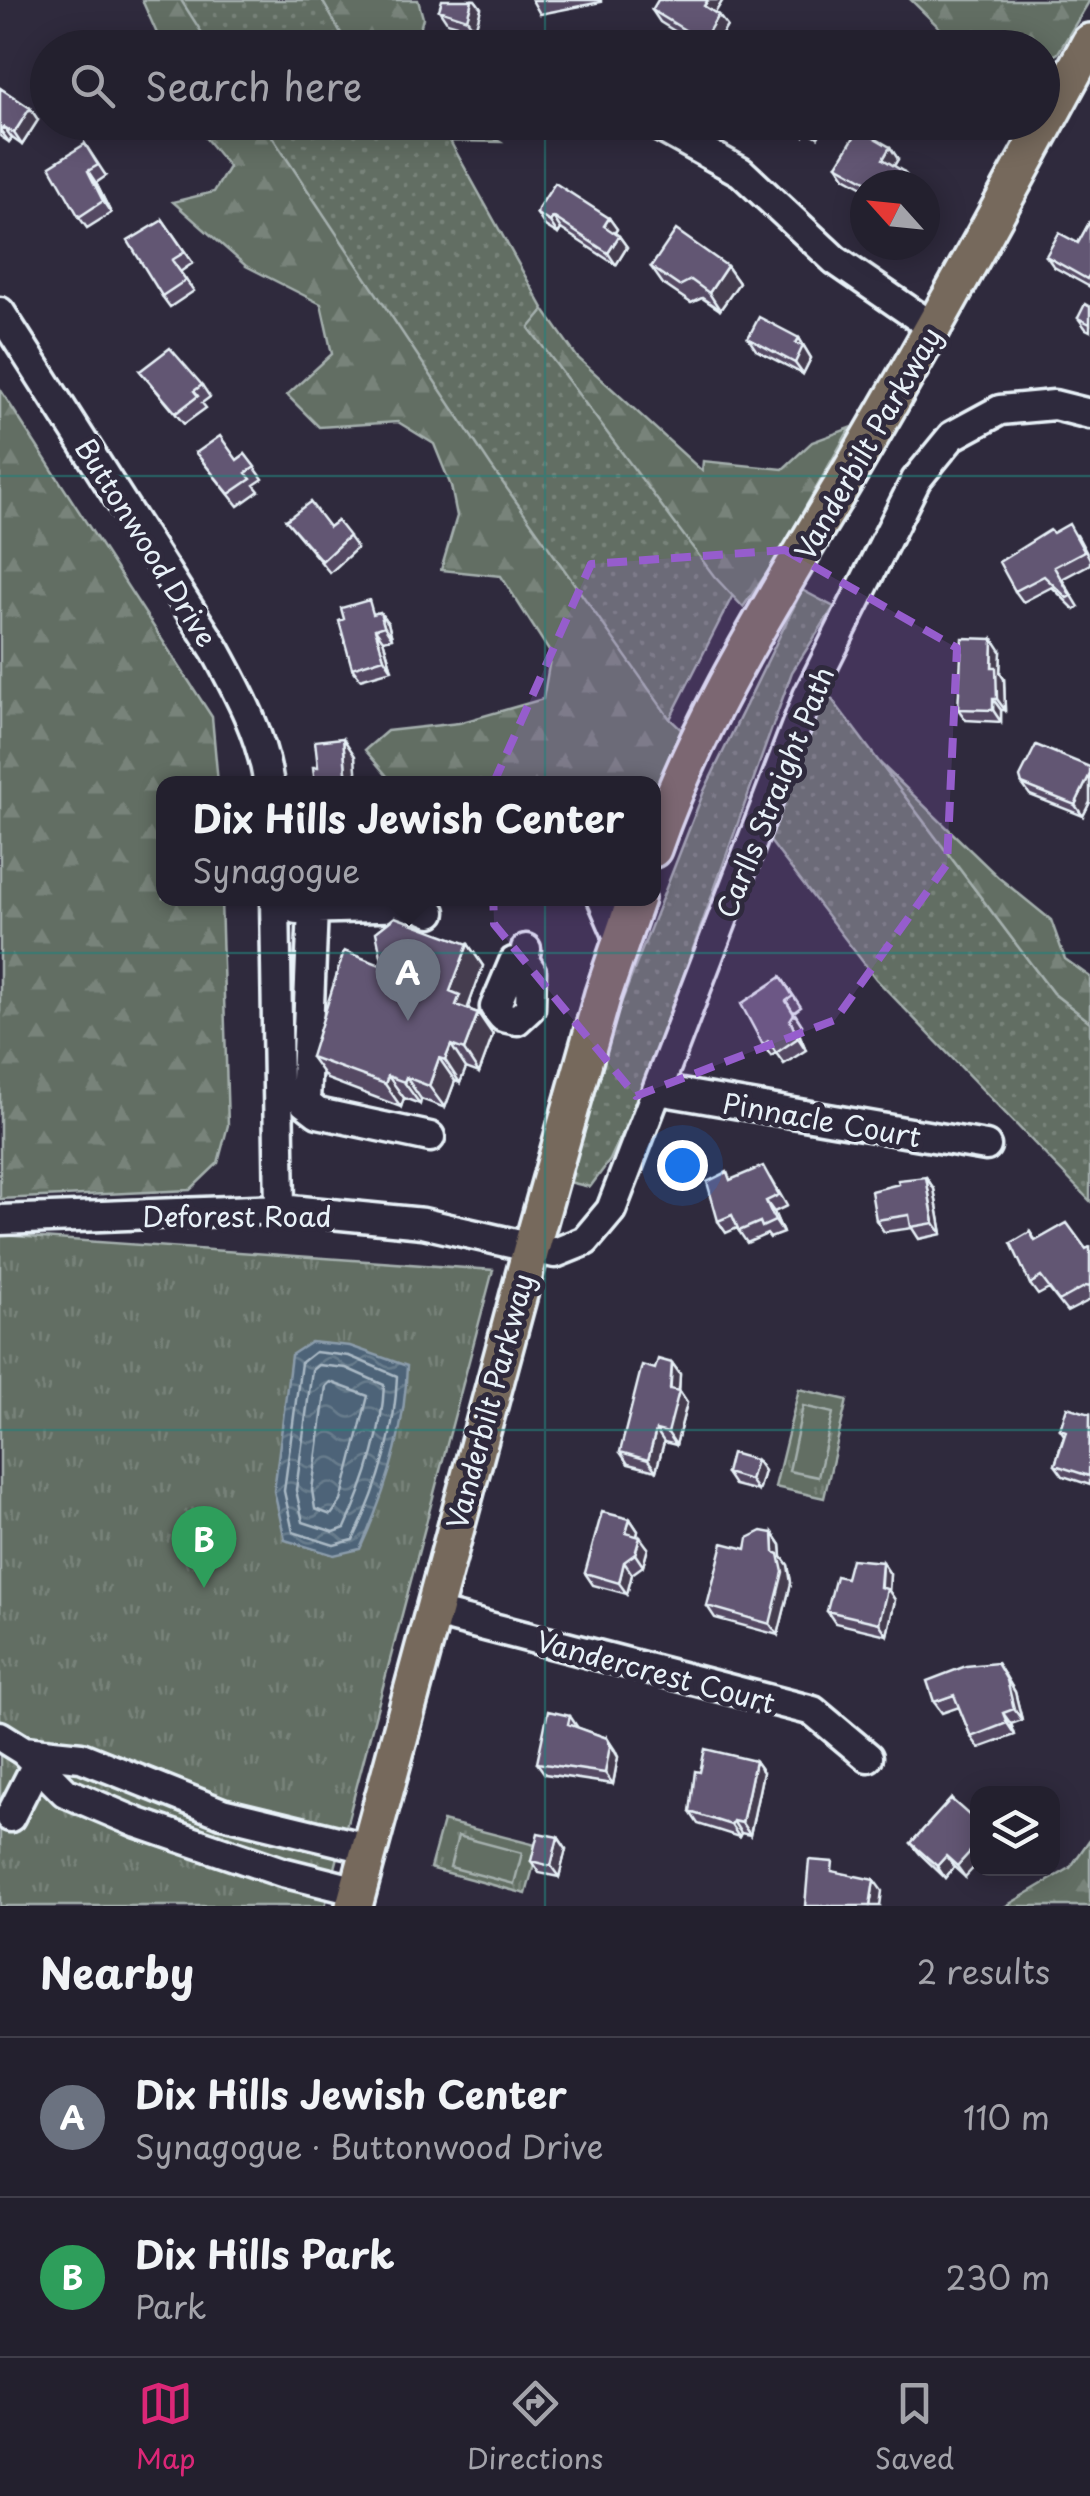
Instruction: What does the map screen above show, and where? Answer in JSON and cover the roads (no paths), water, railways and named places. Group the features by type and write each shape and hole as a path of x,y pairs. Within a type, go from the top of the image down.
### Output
{"main road":[{"name":"Vanderbilt Parkway","path":"1060,97 1090,42"},
{"name":"Vanderbilt Parkway","path":"661,826 676,782 733,672 934,328 1037,140"},
{"name":"Vanderbilt Parkway","path":"356,1898 430,1612 532,1246 633,906"}],"street":[{"path":"683,140 741,172 835,260 934,328"},
{"name":"Buttonwood Drive","path":"0,312 216,651 247,707 264,750 267,776"},
{"name":"Carlls Straight Path","path":"532,1246 555,1253 584,1241 610,1210 808,696 916,480 952,436 1000,410 1054,405 1090,414"},
{"path":"275,906 280,1210"},
{"path":"294,906 417,906 431,912"},
{"path":"605,906 621,942"},
{"path":"313,908 305,1103 318,1113 430,1138"},
{"name":"Pinnacle Court","path":"658,1090 986,1146"},
{"name":"Deforest Road","path":"0,1220 280,1210 423,1224 532,1246"},
{"name":"Vandercrest Court","path":"430,1612 813,1712 868,1757"},
{"path":"20,1750 81,1757 222,1813 367,1848"},
{"path":"10,1817 20,1750"},
{"path":"20,1750 64,1792 138,1823 356,1898"}],"water":[{"path":"311,1342 350,1346 407,1366 398,1436 378,1505 360,1549 334,1555 285,1540 274,1491 291,1355"}],"place":[{"name":"Dix Hills Jewish Center","path":"408,1021"},
{"name":"Dix Hills Park","path":"204,1588"}]}
